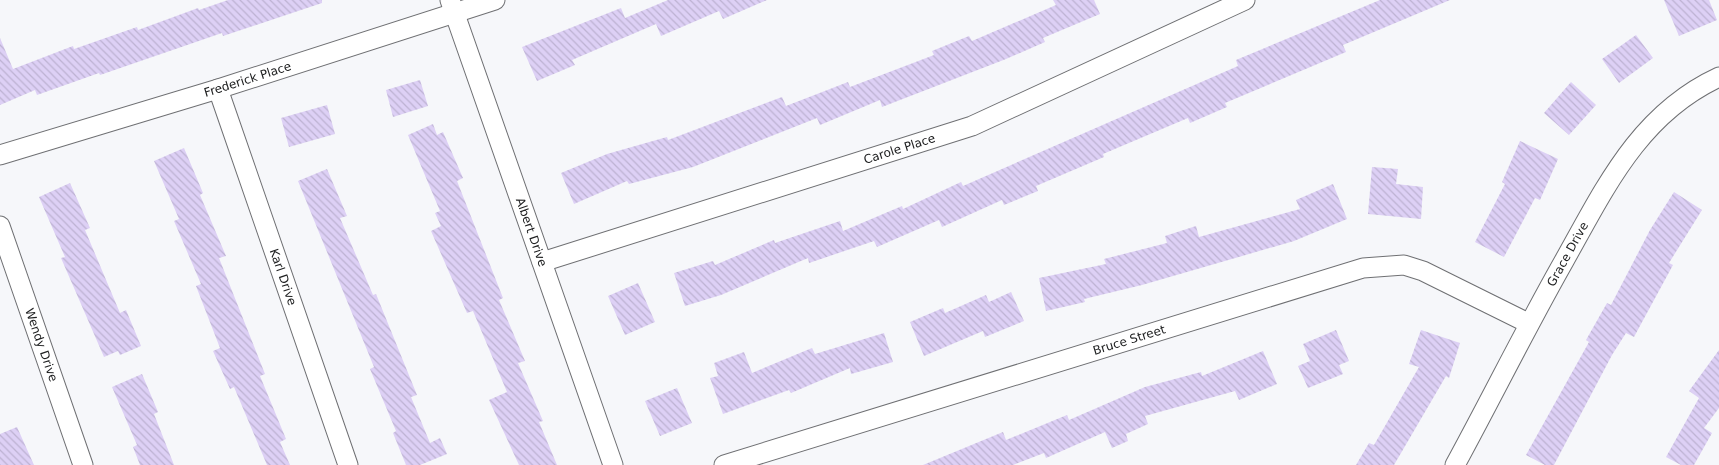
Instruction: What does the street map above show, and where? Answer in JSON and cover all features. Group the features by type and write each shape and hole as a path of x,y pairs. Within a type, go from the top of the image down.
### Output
{"street":[{"name":"Frederick Place","path":"0,154 218,89 453,6 495,0"},
{"name":"Carole Place","path":"542,262 972,126 1245,0"},
{"name":"Albert Drive","path":"453,6 612,465"},
{"name":"Grace Drive","path":"1456,465 1528,323 1617,166 1664,113 1686,96 1719,77"},
{"name":"Karl Drive","path":"218,89 348,465"},
{"name":"Wendy Drive","path":"0,226 83,465"},
{"name":"Bruce Street","path":"724,465 1363,268 1404,265 1423,270 1528,323"}],"building":[{"path":"228,0 322,0 322,3 223,36 222,33 37,95 35,90 0,105 0,38 13,69 73,46 74,49 137,27 138,30 198,8 199,10"},
{"path":"668,0 767,0 723,19 719,11 661,36 656,24 572,60 575,65 537,81 522,47 621,8 625,18"},
{"path":"1053,0 1094,0 1100,14 1043,38 1045,42 1006,59 882,107 880,100 820,125 817,118 693,167 629,184 627,181 574,204 561,173 607,154 667,137 668,140 782,97 786,106 848,82 850,87 934,55 932,51 969,36 972,41 1056,5"},
{"path":"1380,0 1450,0 1343,45 1346,52 1225,103 1227,107 1190,123 1188,118 1103,154 1104,157 1036,186 1038,191 1004,205 1002,200 942,227 939,220 877,247 874,241 809,263 808,258 721,295 685,306 674,273 713,261 715,265 774,240 775,243 840,221 843,231 902,206 903,209 961,182 963,186 1238,66 1236,60"},
{"path":"1664,0 1709,0 1717,20 1679,36"},
{"path":"1636,35 1653,58 1619,83 1602,59"},
{"path":"420,80 428,106 393,117 386,90"},
{"path":"1571,82 1596,105 1569,135 1544,113"},
{"path":"327,105 335,134 289,147 281,118"},
{"path":"433,124 437,135 443,132 463,178 457,181 503,298 499,300 525,361 518,363 543,421 539,422 557,465 519,465 489,400 507,392 473,311 467,313 431,231 441,226 435,213 440,211 408,135"},
{"path":"1520,141 1558,159 1540,200 1535,198 1504,257 1475,242 1505,184 1502,182"},
{"path":"184,148 203,193 200,195 226,256 219,258 265,374 260,376 286,439 280,442 290,465 267,465 234,387 230,389 213,351 220,348 196,286 201,284 174,221 179,219 154,161"},
{"path":"1372,167 1398,169 1396,184 1423,187 1421,219 1368,214"},
{"path":"327,169 347,216 340,218 373,295 376,294 417,395 411,397 430,443 440,438 447,454 420,465 406,465 393,433 396,431 370,369 374,367 298,181"},
{"path":"70,183 90,228 85,230 120,313 126,310 141,346 120,355 118,351 104,357 61,258 65,257 39,197"},
{"path":"1333,184 1347,219 1294,241 1142,285 1084,299 1085,302 1046,311 1039,278 1106,264 1104,259 1167,243 1165,236 1196,226 1199,237 1300,209 1296,200"},
{"path":"1674,192 1702,210 1669,263 1673,265 1634,337 1626,333 1612,355 1554,465 1545,465 1526,455 1589,342 1586,340 1607,303 1611,305 1650,230"},
{"path":"638,283 655,322 625,335 608,296"},
{"path":"1011,292 1024,321 985,337 983,331 924,356 910,322 943,308 945,313 986,295 989,302"},
{"path":"1336,330 1349,361 1339,365 1343,374 1308,388 1298,366 1310,361 1303,344"},
{"path":"1421,330 1460,343 1449,378 1446,376 1394,465 1356,465 1369,443 1374,445 1419,367 1409,364"},
{"path":"884,333 893,362 851,374 850,368 791,393 789,390 723,414 710,378 718,376 714,363 744,352 752,373 812,348 815,354"},
{"path":"1719,350 1719,408 1704,428 1712,433 1694,465 1681,465 1666,457 1699,398 1689,391"},
{"path":"1263,351 1277,384 1239,400 1235,391 1145,416 1148,424 1126,434 1128,441 1112,448 1105,432 1046,458 1044,453 1013,465 923,465 1003,432 1006,440 1067,415 1069,420 1145,387 1201,372 1202,376"},
{"path":"142,374 158,412 154,414 174,465 140,465 133,447 137,445 112,387"},
{"path":"677,388 692,423 660,436 645,401"},
{"path":"17,427 34,465 0,465 0,434"}]}
